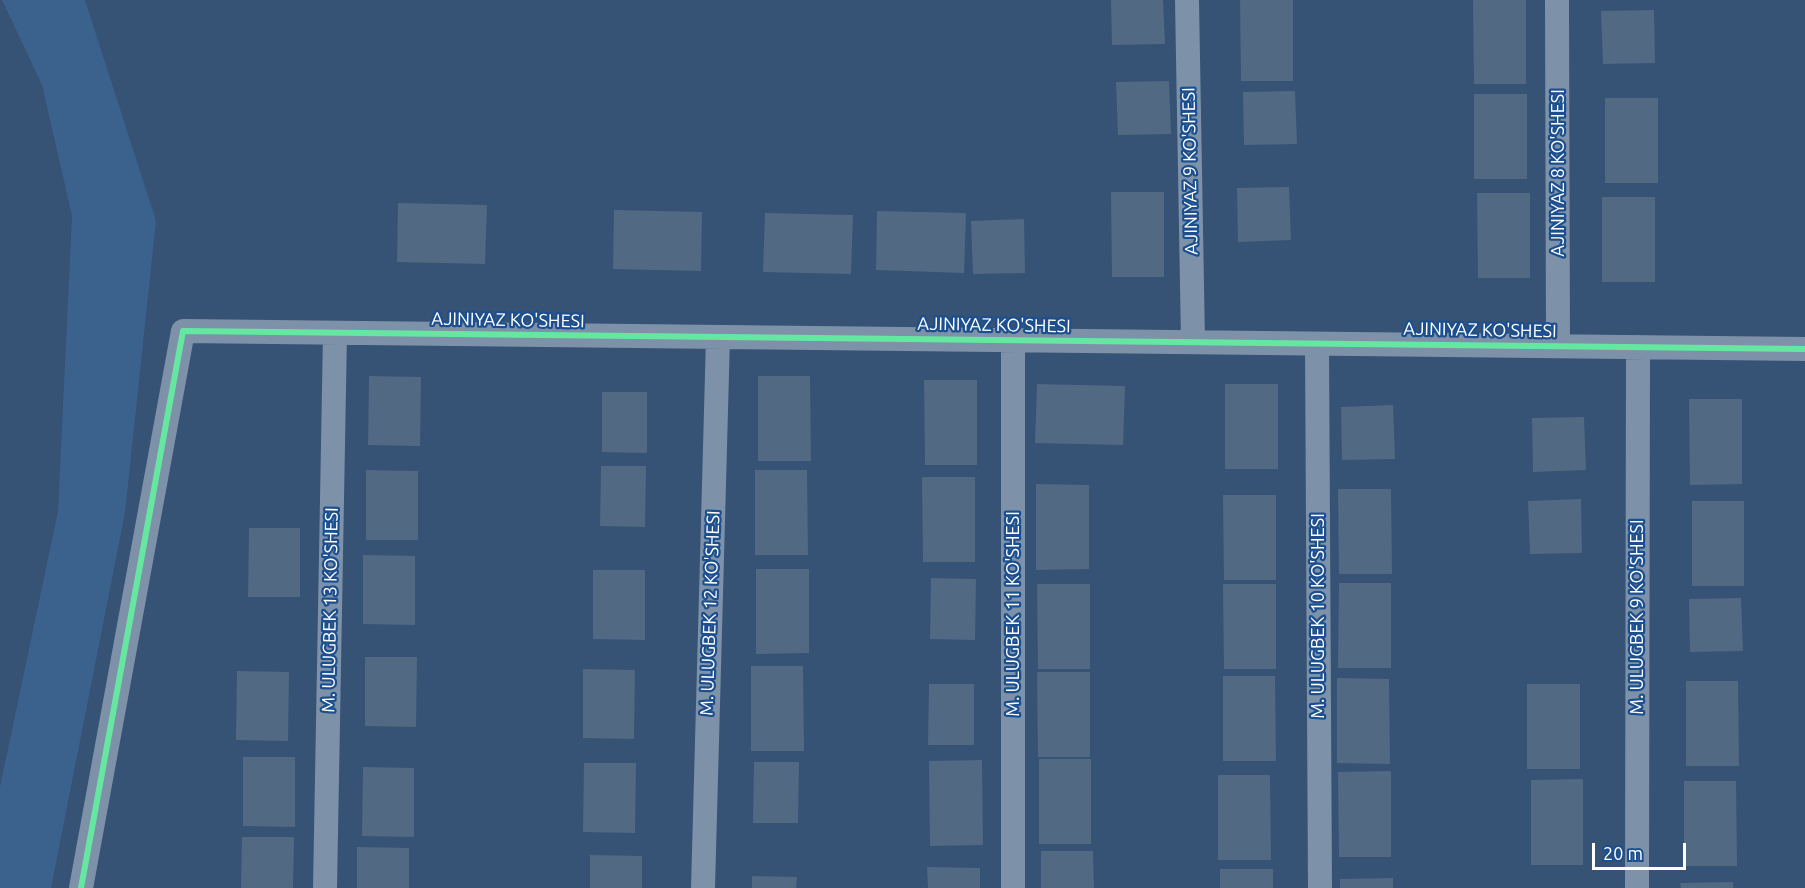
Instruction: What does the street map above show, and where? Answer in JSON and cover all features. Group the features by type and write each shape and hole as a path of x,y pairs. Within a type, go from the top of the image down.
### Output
{"street":[{"name":"AJINIYAZ 9 KO'SHESI","path":"1187,0 1193,342"},
{"name":"AJINIYAZ 8 KO'SHESI","path":"1557,0 1558,346"},
{"name":"AJINIYAZ KO'SHESI","path":"81,888 183,331 1805,349"},
{"name":"M. ULUGBEK 13 KO'SHESI","path":"325,888 335,333"},
{"name":"M. ULUGBEK 12 KO'SHESI","path":"703,888 718,337"},
{"name":"M. ULUGBEK 11 KO'SHESI","path":"1013,888 1014,340"},
{"name":"M. ULUGBEK 10 KO'SHESI","path":"1317,344 1320,888"},
{"name":"M. ULUGBEK 9 KO'SHESI","path":"1637,888 1638,347"}],"water":[{"path":"2,0 85,0 156,221 125,513 51,888 0,888 0,787 58,511 72,216 42,85"}],"building":[{"path":"1111,0 1163,0 1165,44 1112,45"},
{"path":"1240,0 1293,0 1293,81 1241,81"},
{"path":"1473,0 1526,0 1526,84 1474,84"},
{"path":"1654,10 1655,63 1603,64 1601,11"},
{"path":"1169,81 1171,134 1118,135 1116,82"},
{"path":"1295,91 1297,144 1244,145 1243,92"},
{"path":"1474,94 1527,94 1527,179 1474,179"},
{"path":"1605,98 1658,98 1658,183 1605,183"},
{"path":"1289,187 1291,240 1238,242 1237,188"},
{"path":"1111,192 1164,192 1164,277 1112,277"},
{"path":"1477,193 1530,193 1530,278 1478,278"},
{"path":"1602,197 1655,197 1655,282 1602,282"},
{"path":"398,203 487,205 485,264 397,262"},
{"path":"614,210 702,212 701,271 613,269"},
{"path":"877,211 966,213 964,273 876,270"},
{"path":"765,213 853,215 851,274 763,272"},
{"path":"1024,219 1025,273 973,274 971,221"},
{"path":"369,376 421,377 420,446 368,445"},
{"path":"758,376 810,376 811,461 758,461"},
{"path":"924,380 977,380 977,465 925,465"},
{"path":"1037,384 1125,386 1123,445 1035,443"},
{"path":"1225,384 1278,384 1278,469 1225,469"},
{"path":"602,392 647,392 647,453 602,452"},
{"path":"1689,399 1742,399 1742,484 1690,485"},
{"path":"1393,405 1395,459 1342,460 1341,407"},
{"path":"1584,417 1586,470 1533,472 1532,418"},
{"path":"601,466 646,466 645,527 600,526"},
{"path":"366,470 418,471 418,540 366,540"},
{"path":"755,470 807,470 808,555 755,555"},
{"path":"922,477 975,477 975,562 923,562"},
{"path":"1036,484 1089,485 1089,569 1036,570"},
{"path":"1338,489 1391,489 1392,574 1339,574"},
{"path":"1223,495 1276,495 1276,580 1224,580"},
{"path":"1581,499 1582,553 1530,554 1528,501"},
{"path":"1692,501 1744,501 1744,586 1692,586"},
{"path":"249,528 300,528 300,597 248,597"},
{"path":"363,555 415,556 415,625 363,624"},
{"path":"756,569 809,569 809,653 756,654"},
{"path":"593,570 645,570 645,640 593,639"},
{"path":"931,578 976,579 975,640 930,639"},
{"path":"1339,583 1391,583 1391,668 1338,668"},
{"path":"1037,584 1090,584 1090,669 1038,669"},
{"path":"1223,584 1276,584 1276,669 1224,669"},
{"path":"1741,598 1743,651 1690,652 1689,599"},
{"path":"365,657 417,657 416,727 365,726"},
{"path":"751,666 803,666 804,751 751,751"},
{"path":"583,669 635,670 634,739 583,738"},
{"path":"237,671 289,672 288,741 236,740"},
{"path":"1037,672 1090,672 1090,757 1038,757"},
{"path":"1223,676 1275,676 1276,761 1223,761"},
{"path":"1337,678 1389,679 1390,764 1337,763"},
{"path":"1686,681 1738,681 1739,766 1686,766"},
{"path":"929,684 974,684 974,745 928,745"},
{"path":"1527,684 1580,684 1580,769 1527,769"},
{"path":"243,757 295,757 295,827 243,826"},
{"path":"1039,759 1091,759 1091,844 1039,844"},
{"path":"982,760 983,845 930,846 929,761"},
{"path":"754,762 799,762 798,823 753,823"},
{"path":"584,763 636,763 635,833 583,832"},
{"path":"363,767 414,768 414,837 362,836"},
{"path":"1391,771 1391,857 1339,857 1338,772"},
{"path":"1218,775 1270,775 1271,860 1218,860"},
{"path":"1583,779 1583,865 1531,865 1531,780"},
{"path":"1684,781 1736,781 1737,866 1684,866"},
{"path":"242,837 294,837 293,888 241,888"},
{"path":"357,847 409,848 409,888 357,888"},
{"path":"1041,851 1093,851 1094,888 1041,888"},
{"path":"590,855 642,856 642,888 590,888"},
{"path":"927,867 980,868 980,888 928,888"},
{"path":"1220,869 1273,869 1273,888 1220,888"},
{"path":"752,876 797,877 796,888 752,888"},
{"path":"1393,878 1393,888 1340,888 1340,879"},
{"path":"1733,882 1733,888 1681,888 1680,883"}],"cycle path":[{"path":"81,888 183,331 1805,349"}]}
